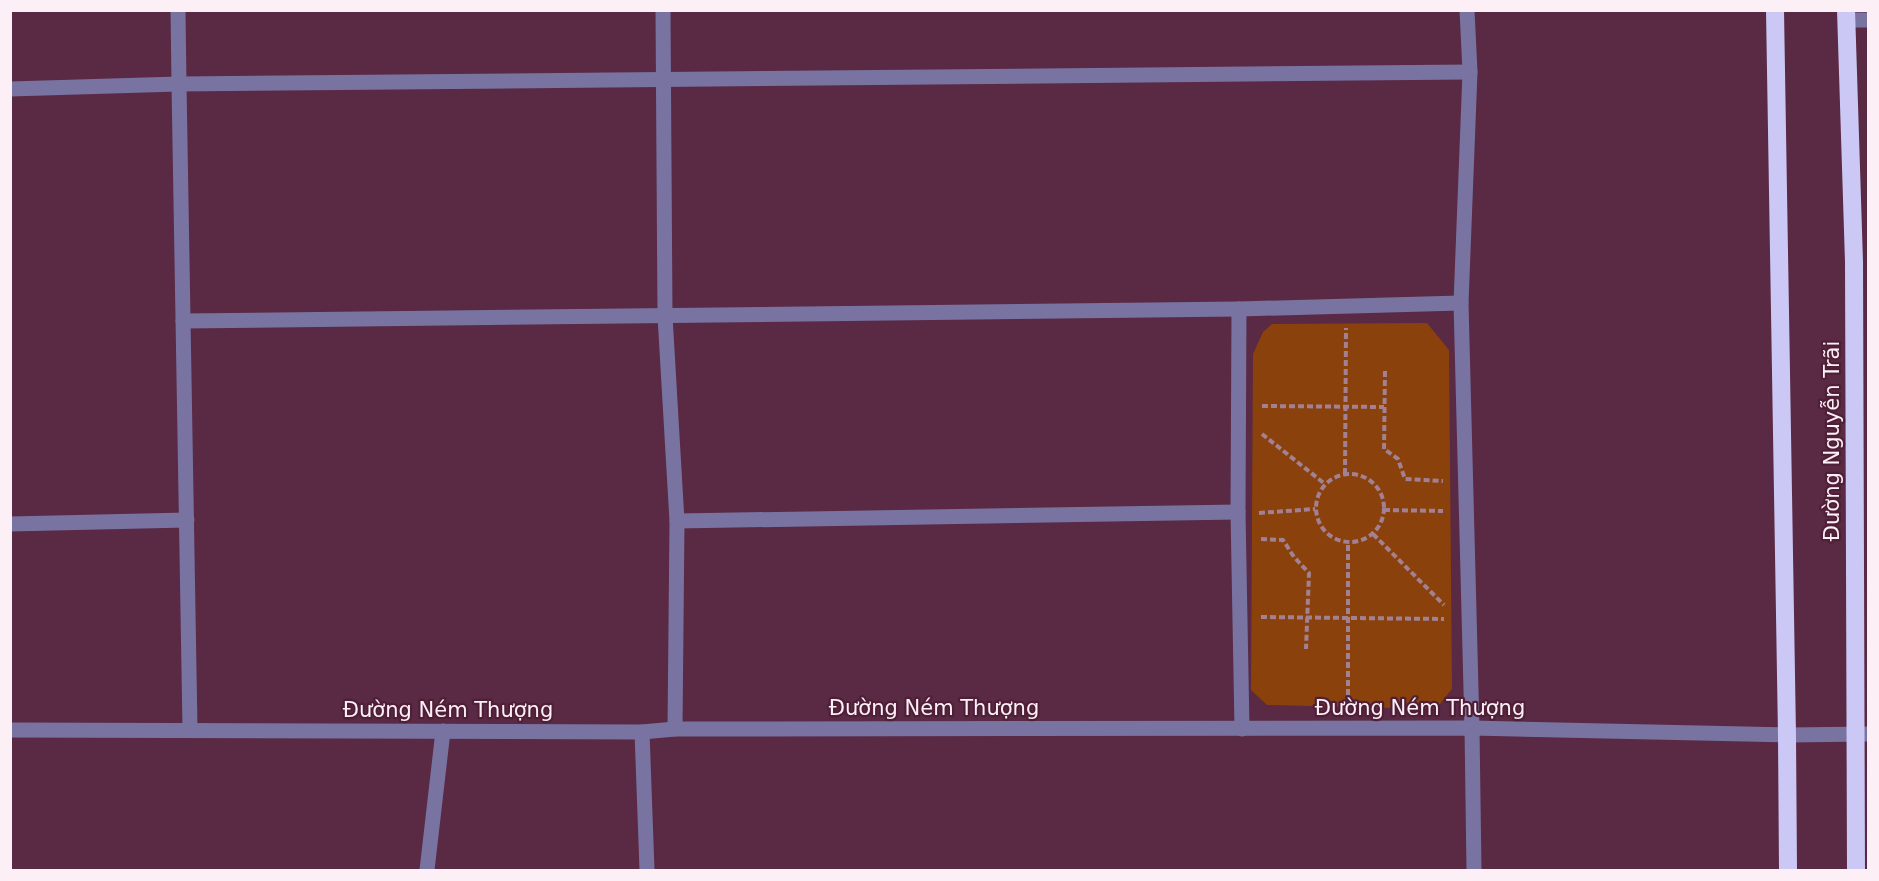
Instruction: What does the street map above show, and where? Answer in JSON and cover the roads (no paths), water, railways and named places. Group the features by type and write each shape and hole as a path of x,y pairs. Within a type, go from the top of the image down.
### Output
{"highway":[{"path":"1775,10 1788,870"},
{"name":"Đường Nguyễn Trãi","path":"1846,15 1861,262 1863,734 1856,870"}],"street":[{"path":"178,10 190,729"},
{"path":"663,10 665,316 677,521 675,729"},
{"path":"1467,10 1470,72 1461,303 1474,870"},
{"path":"1846,15 1869,20"},
{"path":"10,89 178,84 1470,72"},
{"path":"183,321 1239,309 1461,303"},
{"path":"1239,309 1246,512 1242,729"},
{"path":"677,521 1246,512"},
{"path":"10,524 187,520"},
{"name":"Đường Ném Thượng","path":"10,730 642,732 675,729 1472,728 1787,735 1863,734"},
{"path":"427,870 443,731"},
{"path":"642,732 647,870"}]}
